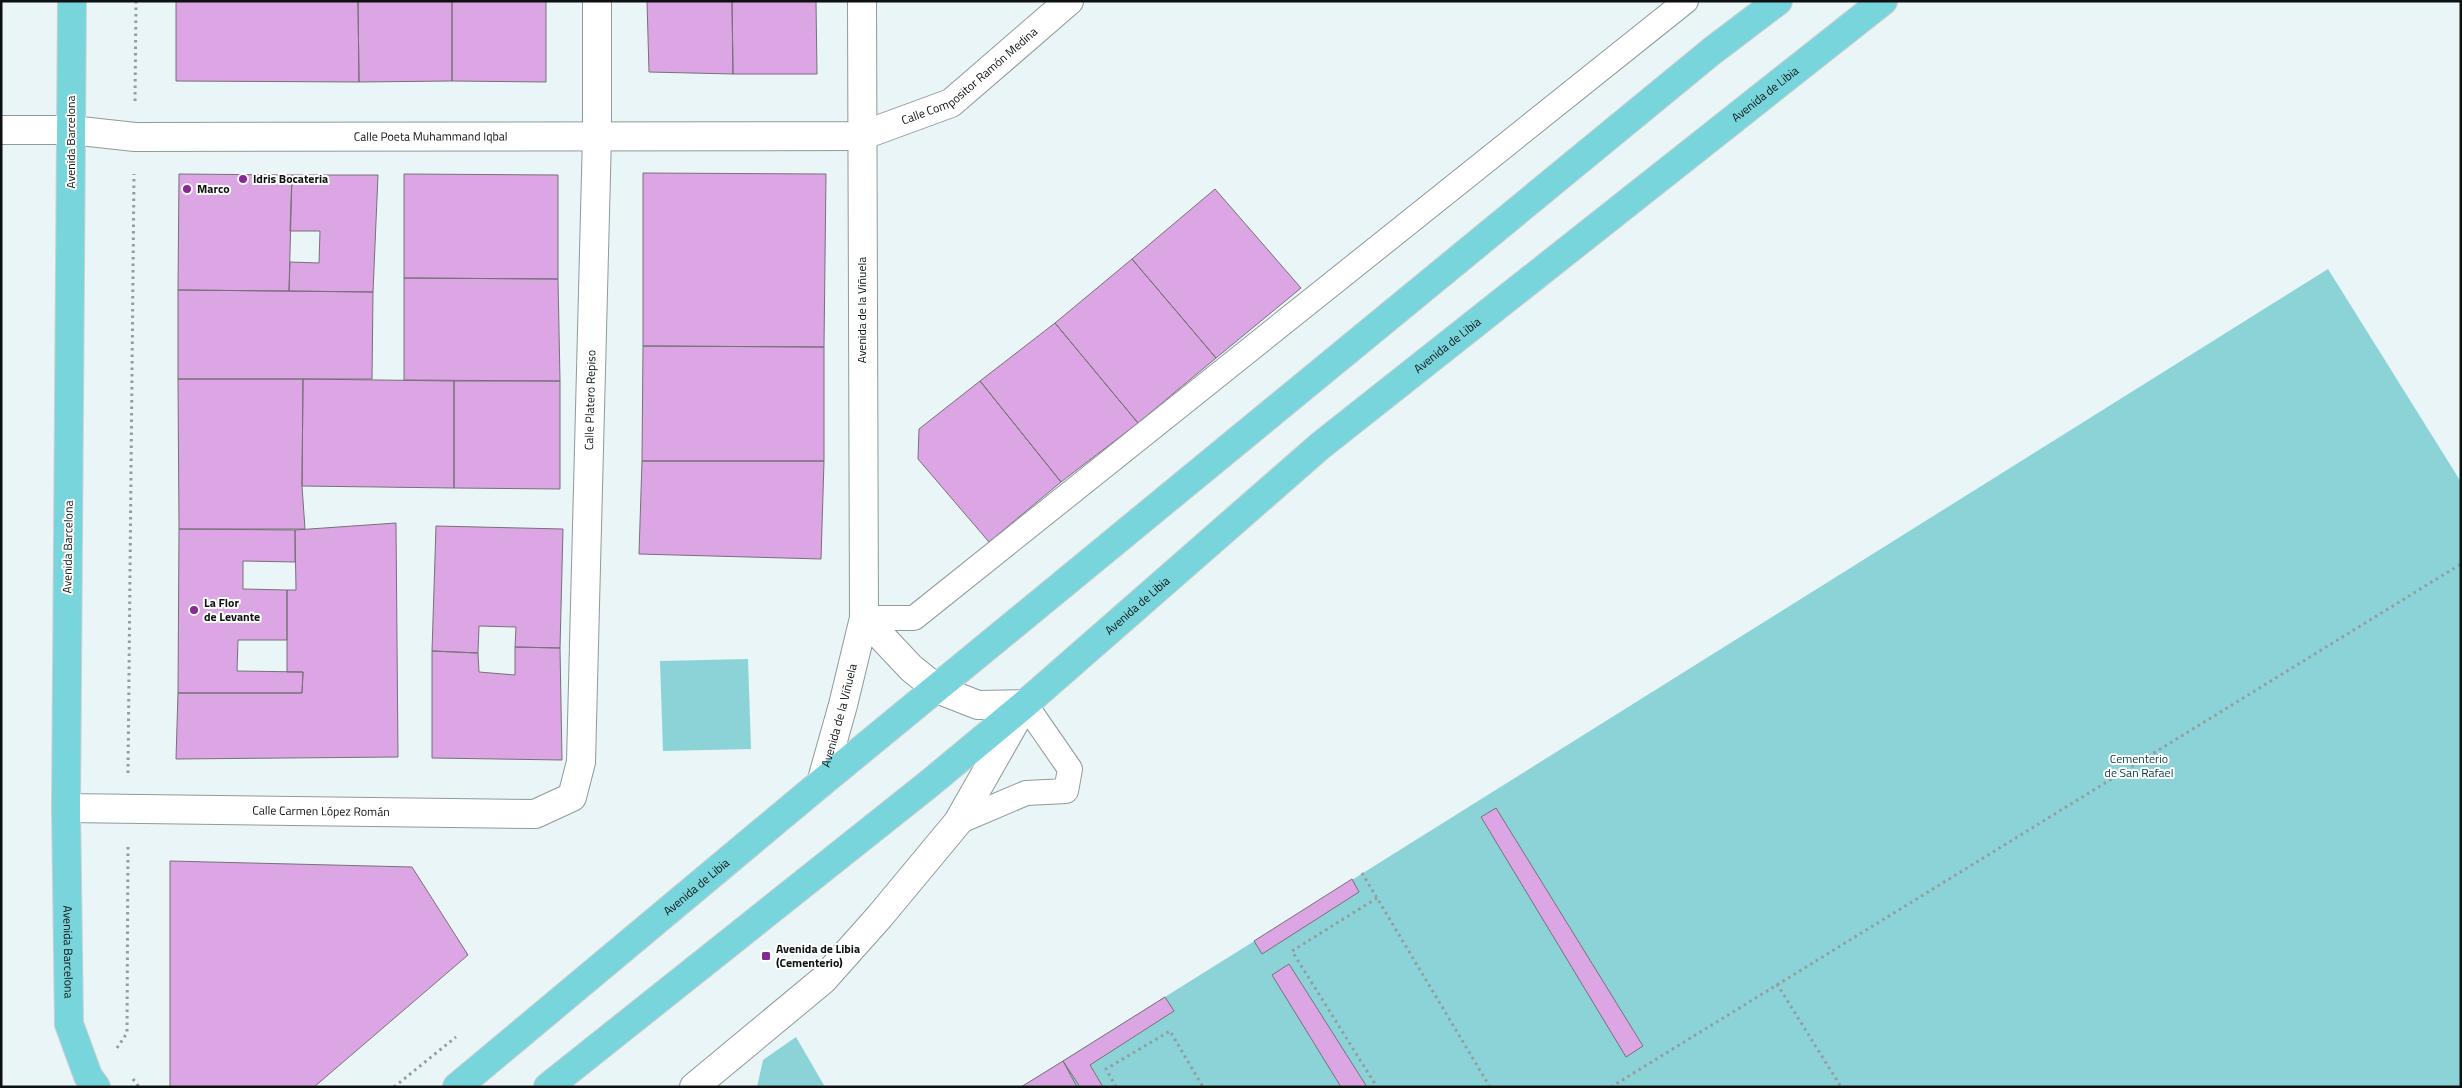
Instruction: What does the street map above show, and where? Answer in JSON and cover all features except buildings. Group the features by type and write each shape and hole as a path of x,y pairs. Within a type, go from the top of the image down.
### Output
{"main road":[{"name":"Avenida Barcelona","path":"72,1 66,808 68,1024 88,1076 96,1087"},
{"name":"Avenida de Libia","path":"457,1087 821,783 1712,50 1778,1"},
{"name":"Avenida de Libia","path":"548,1087 930,783 1025,704 1320,446 1884,1"}],"street":[{"name":"Calle Platero Repiso","path":"572,798 581,762 597,135 597,1"},
{"name":"Avenida de la Viñuela","path":"821,783 843,705 864,618 862,1"},
{"name":"Calle Compositor Ramón Medina","path":"861,136 951,103 1069,1"},
{"name":"Calle Poeta Muhammand Iqbal","path":"1,130 71,130 135,136 861,136"},
{"path":"864,618 911,668 937,689 978,705 1025,704"},
{"name":"Avenida de Libia","path":"694,1087 823,980 880,916 958,822 1025,704"},
{"name":"Calle Carmen López Román","path":"66,808 128,811 535,814 572,798"}],"lane":[{"path":"864,618 914,618 1686,1"},
{"path":"958,822 1026,793 1066,792 1070,769 1025,704"}],"path":[{"path":"114,1053 127,1034 136,1"},
{"path":"1611,1087 2461,564"},
{"path":"1362,873 1490,1087"},
{"path":"1376,898 1292,951 1377,1087"},
{"path":"1777,984 1841,1087"},
{"path":"1116,1087 1106,1069 1170,1031 1203,1087"},
{"path":"129,1073 139,1087"}],"green space":[{"name":"Cementerio de San Rafael","path":"2328,269 2461,482 2461,1087 1021,1087"},
{"path":"748,659 751,749 663,751 660,661"},
{"path":"796,1037 825,1087 757,1087 763,1060"}],"place":[{"name":"Idris Bocateria","path":"243,179"},
{"name":"Marco","path":"187,189"},
{"name":"La Flor de Levante","path":"194,610"},
{"name":"Avenida de Libia (Cementerio)","path":"766,956"}]}
